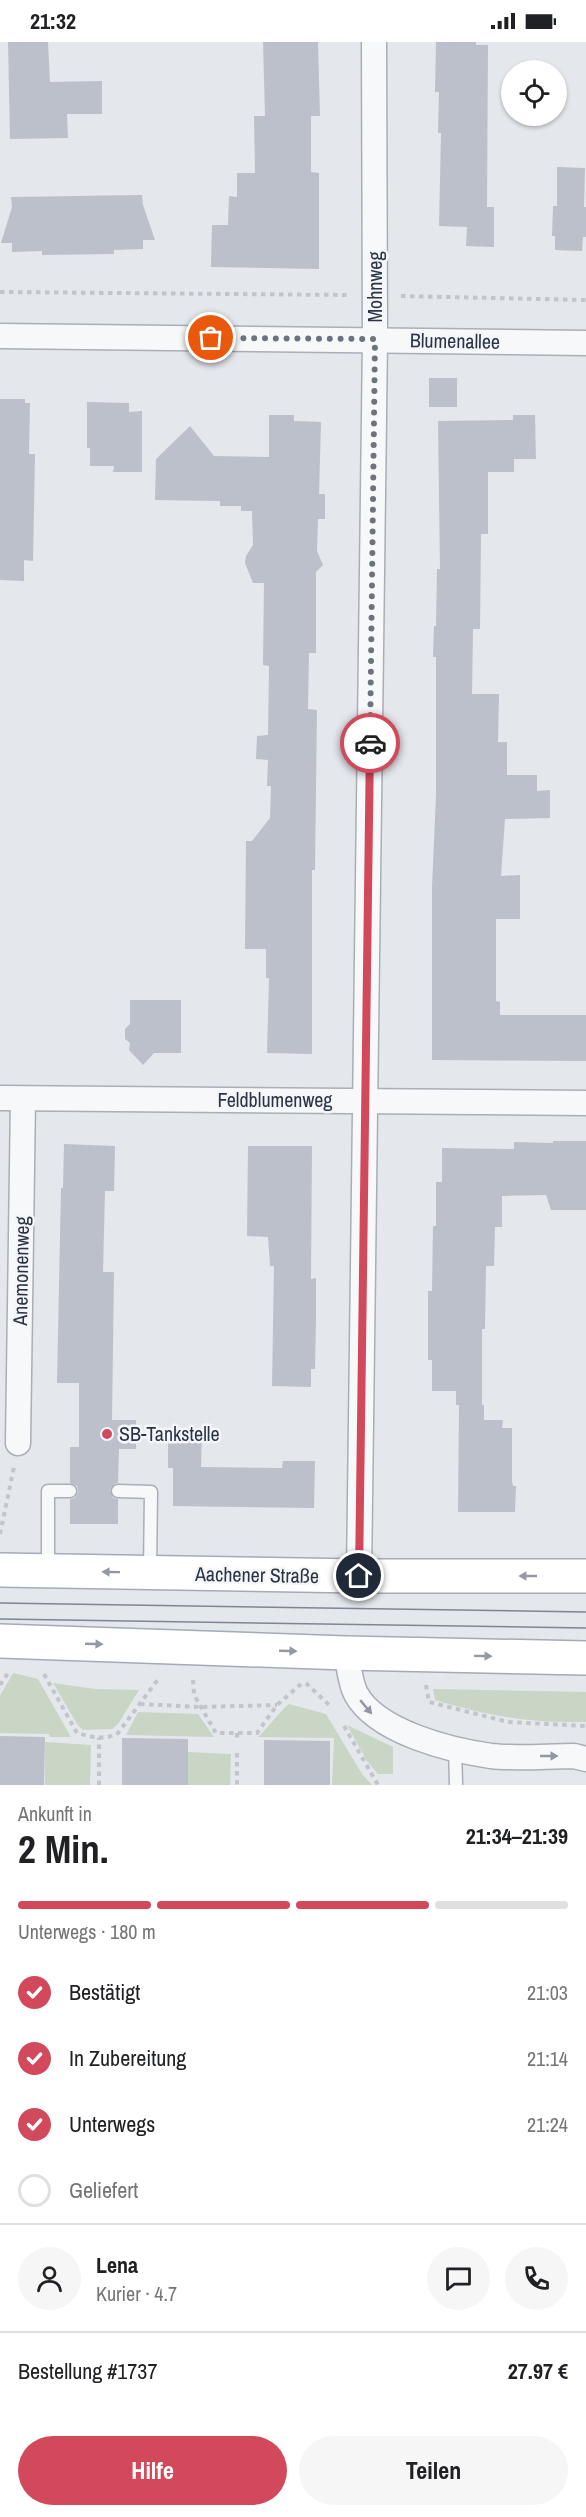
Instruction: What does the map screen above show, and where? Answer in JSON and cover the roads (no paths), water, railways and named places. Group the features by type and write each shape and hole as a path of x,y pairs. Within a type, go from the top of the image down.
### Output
{"main road":[{"name":"Aachener Straße","path":"0,1570 359,1576 586,1576"},
{"path":"0,1641 346,1653 586,1658"}],"street":[{"name":"Mohnweg","path":"359,1576 375,339 374,42"},
{"name":"Blumenallee","path":"0,336 586,343"},
{"name":"Feldblumenweg","path":"11,1099 586,1103"},
{"name":"Anemonenweg","path":"11,1099 18,1443"},
{"path":"346,1653 355,1692 374,1716 389,1726 427,1741 492,1756 574,1756 586,1759"}],"lane":[{"path":"48,1571 48,1491 70,1491"},
{"path":"118,1491 151,1492 150,1573"},
{"path":"455,1747 456,1784"}],"tram line":[{"path":"0,1603 586,1612"},
{"path":"0,1619 586,1628"}],"place":[{"name":"SB-Tankstelle","path":"107,1434"}]}
